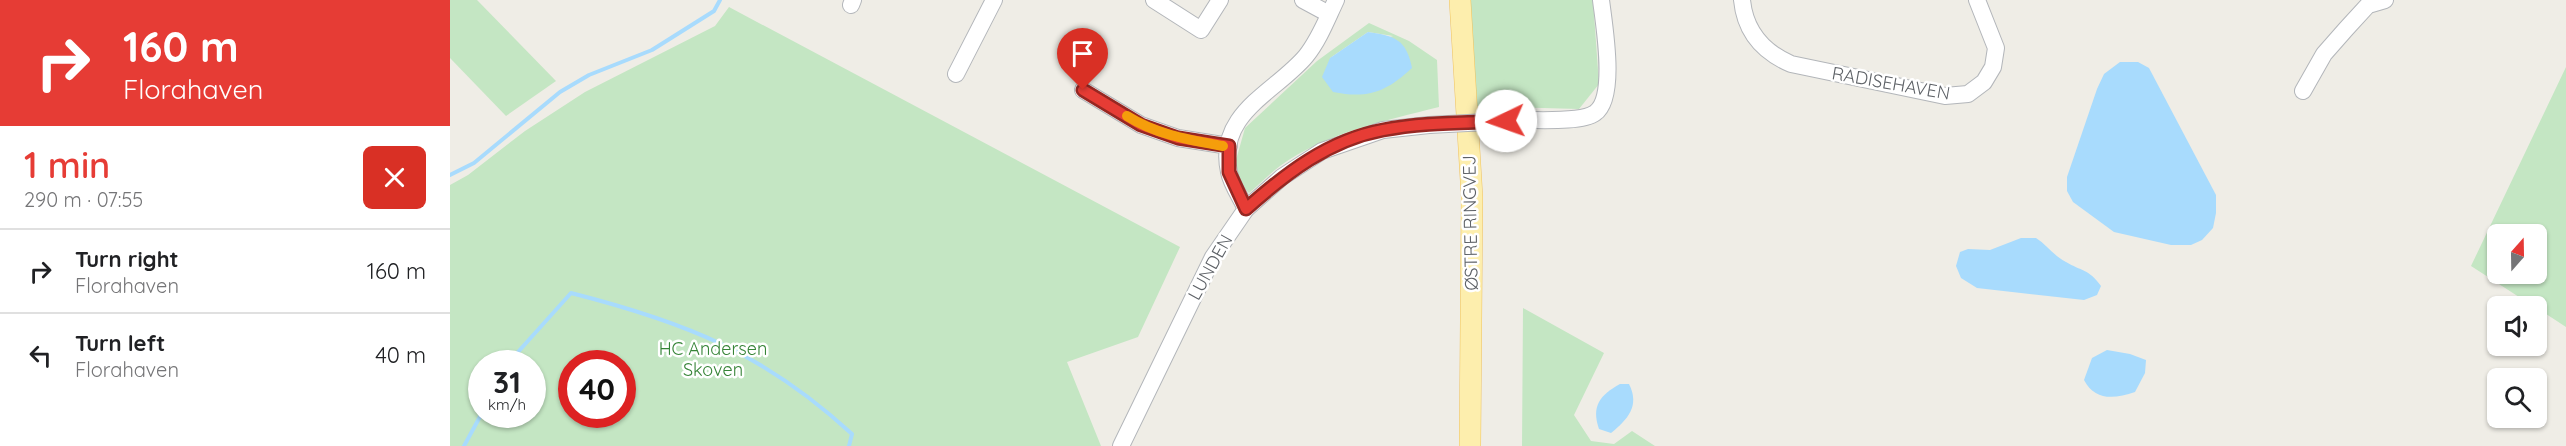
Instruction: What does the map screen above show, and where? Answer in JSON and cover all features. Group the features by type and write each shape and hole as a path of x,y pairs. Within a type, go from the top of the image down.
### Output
{"main road":[{"name":"ØSTRE RINGVEJ","path":"1460,0 1472,197 1470,446"}],"street":[{"path":"956,74 994,0"},
{"path":"1154,0 1201,30 1220,0"},
{"path":"1246,209 1229,172 1229,146 1236,124 1251,104 1305,57 1333,7 1303,0"},
{"name":"LUNDEN","path":"1121,446 1213,257 1246,209 1282,177 1322,152 1383,130 1429,125 1582,118 1595,114 1603,104 1608,82 1601,0"},
{"name":"RADISEHAVEN","path":"1742,0 1748,26 1760,43 1778,58 1791,64 1945,96 1968,94 1984,82 1993,67 1996,48 1977,0"},
{"path":"2303,91 2324,54 2366,3 2385,0"},
{"path":"1083,90 1141,125 1178,138 1229,146"}],"green space":[{"path":"450,0 477,0 556,81 506,116 450,58"},
{"path":"1470,0 1593,0 1599,84 1579,109 1476,106"},
{"name":"HC Andersen Skoven","path":"729,7 1180,247 1138,337 1067,362 1101,446 450,446 450,185 468,175 525,131 585,92 715,26"},
{"path":"1369,23 1409,41 1437,60 1439,107 1356,129 1317,145 1280,166 1249,193 1239,183 1236,160 1245,128 1317,61","holes":["1368,32 1393,36 1330,58"]},
{"path":"2566,67 2566,327 2547,315 2547,296 2518,296 2499,284 2547,284 2547,224 2491,224"},
{"path":"2487,232 2487,276 2471,266"},
{"path":"1523,308 1604,353 1574,415 1591,441 1614,444 1632,431 1655,446 1522,446"}],"water":[{"path":"1368,32 1385,35 1403,45 1412,68 1394,83 1376,92 1356,95 1333,92 1322,77 1330,58"},
{"path":"2120,62 2138,62 2149,68 2216,195 2213,228 2202,240 2191,245 2171,245 2114,232 2073,202 2067,191 2067,177 2097,89 2104,74"},
{"path":"2021,238 2036,238 2062,260 2089,273 2101,286 2097,295 2084,300 1977,288 1961,278 1956,266 1960,252 1968,249 1990,250"},
{"path":"2107,350 2130,354 2146,360 2145,373 2135,392 2113,397 2099,395 2088,387 2084,380 2092,358"},
{"path":"1620,384 1629,384 1633,405 1623,423 1611,433 1599,429 1597,408 1602,397"}],"waterway":[{"path":"450,175 474,163 560,92 589,75 652,50 714,11 720,0"},
{"path":"520,350 571,293 612,304 687,329 754,361 787,382 852,434 849,446"},
{"path":"464,446 474,428"}],"slow traffic":[{"path":"1127,116 1141,125 1178,138 1223,146"}],"route":[{"path":"1083,90 1141,125 1178,138 1229,146 1229,172 1246,209 1282,177 1322,152 1352,139 1383,130 1506,121"}]}
